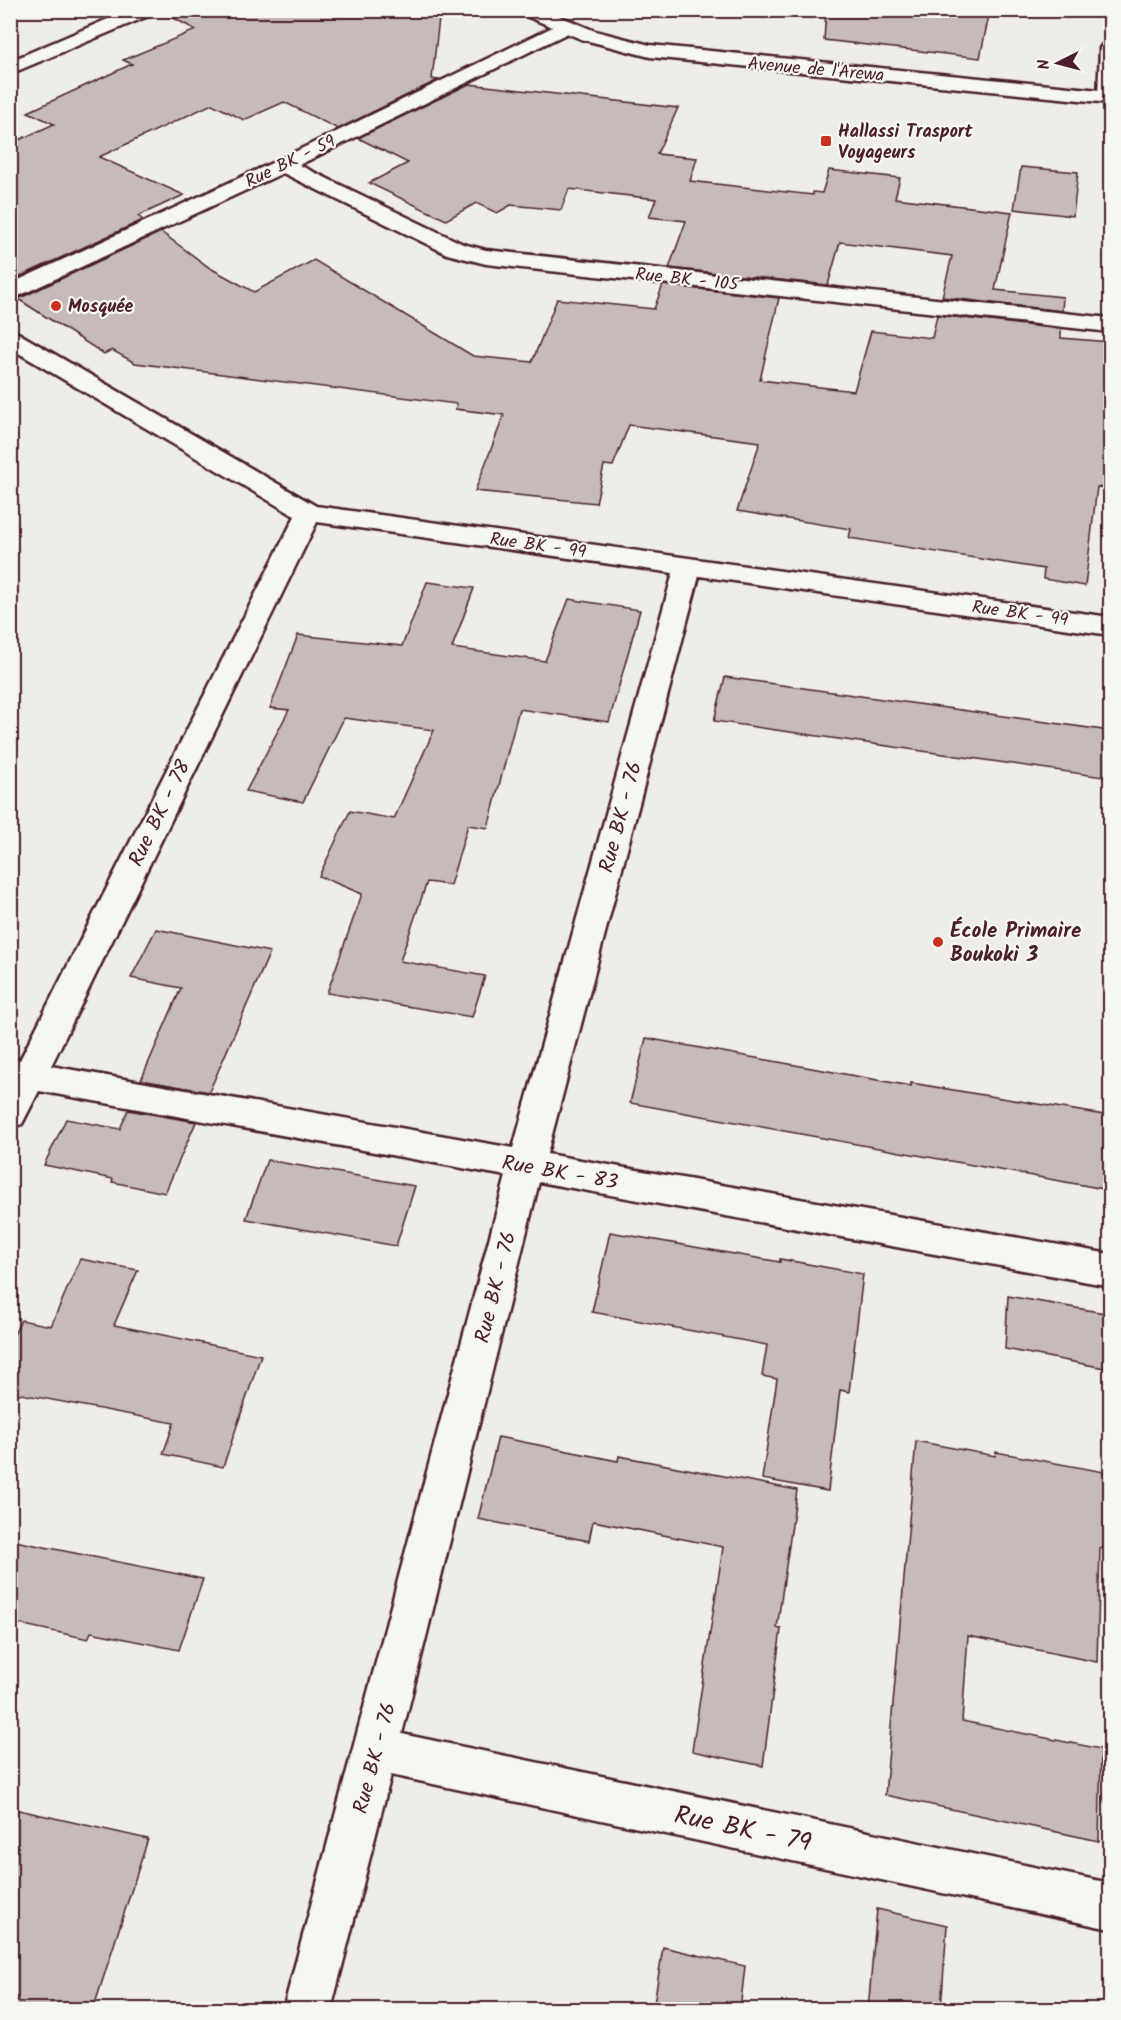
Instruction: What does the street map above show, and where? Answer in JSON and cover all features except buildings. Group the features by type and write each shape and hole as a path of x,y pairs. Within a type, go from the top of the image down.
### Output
{"street":[{"path":"10,68 146,10"},
{"name":"Avenue de l'Arewa","path":"528,10 619,45 650,51 1109,97"},
{"name":"Rue BK - 59","path":"10,293 283,165 567,26"},
{"path":"1109,97 1110,48"},
{"name":"Rue BK - 105","path":"283,165 456,249 486,257 1110,326"},
{"name":"Rue BK - 99","path":"10,338 309,513 1110,626"},
{"name":"Rue BK - 78","path":"10,1114 20,1074 309,513"},
{"name":"Rue BK - 76","path":"307,2010 526,1165 688,566"},
{"name":"Rue BK - 83","path":"20,1074 1110,1270"},
{"name":"Rue BK - 79","path":"376,1750 1110,1906"}],"place":[{"name":"Hallassi Trasport Voyageurs","path":"826,141"},
{"name":"Mosquée","path":"56,306"},
{"name":"École Primaire Boukoki 3","path":"938,942"}]}
